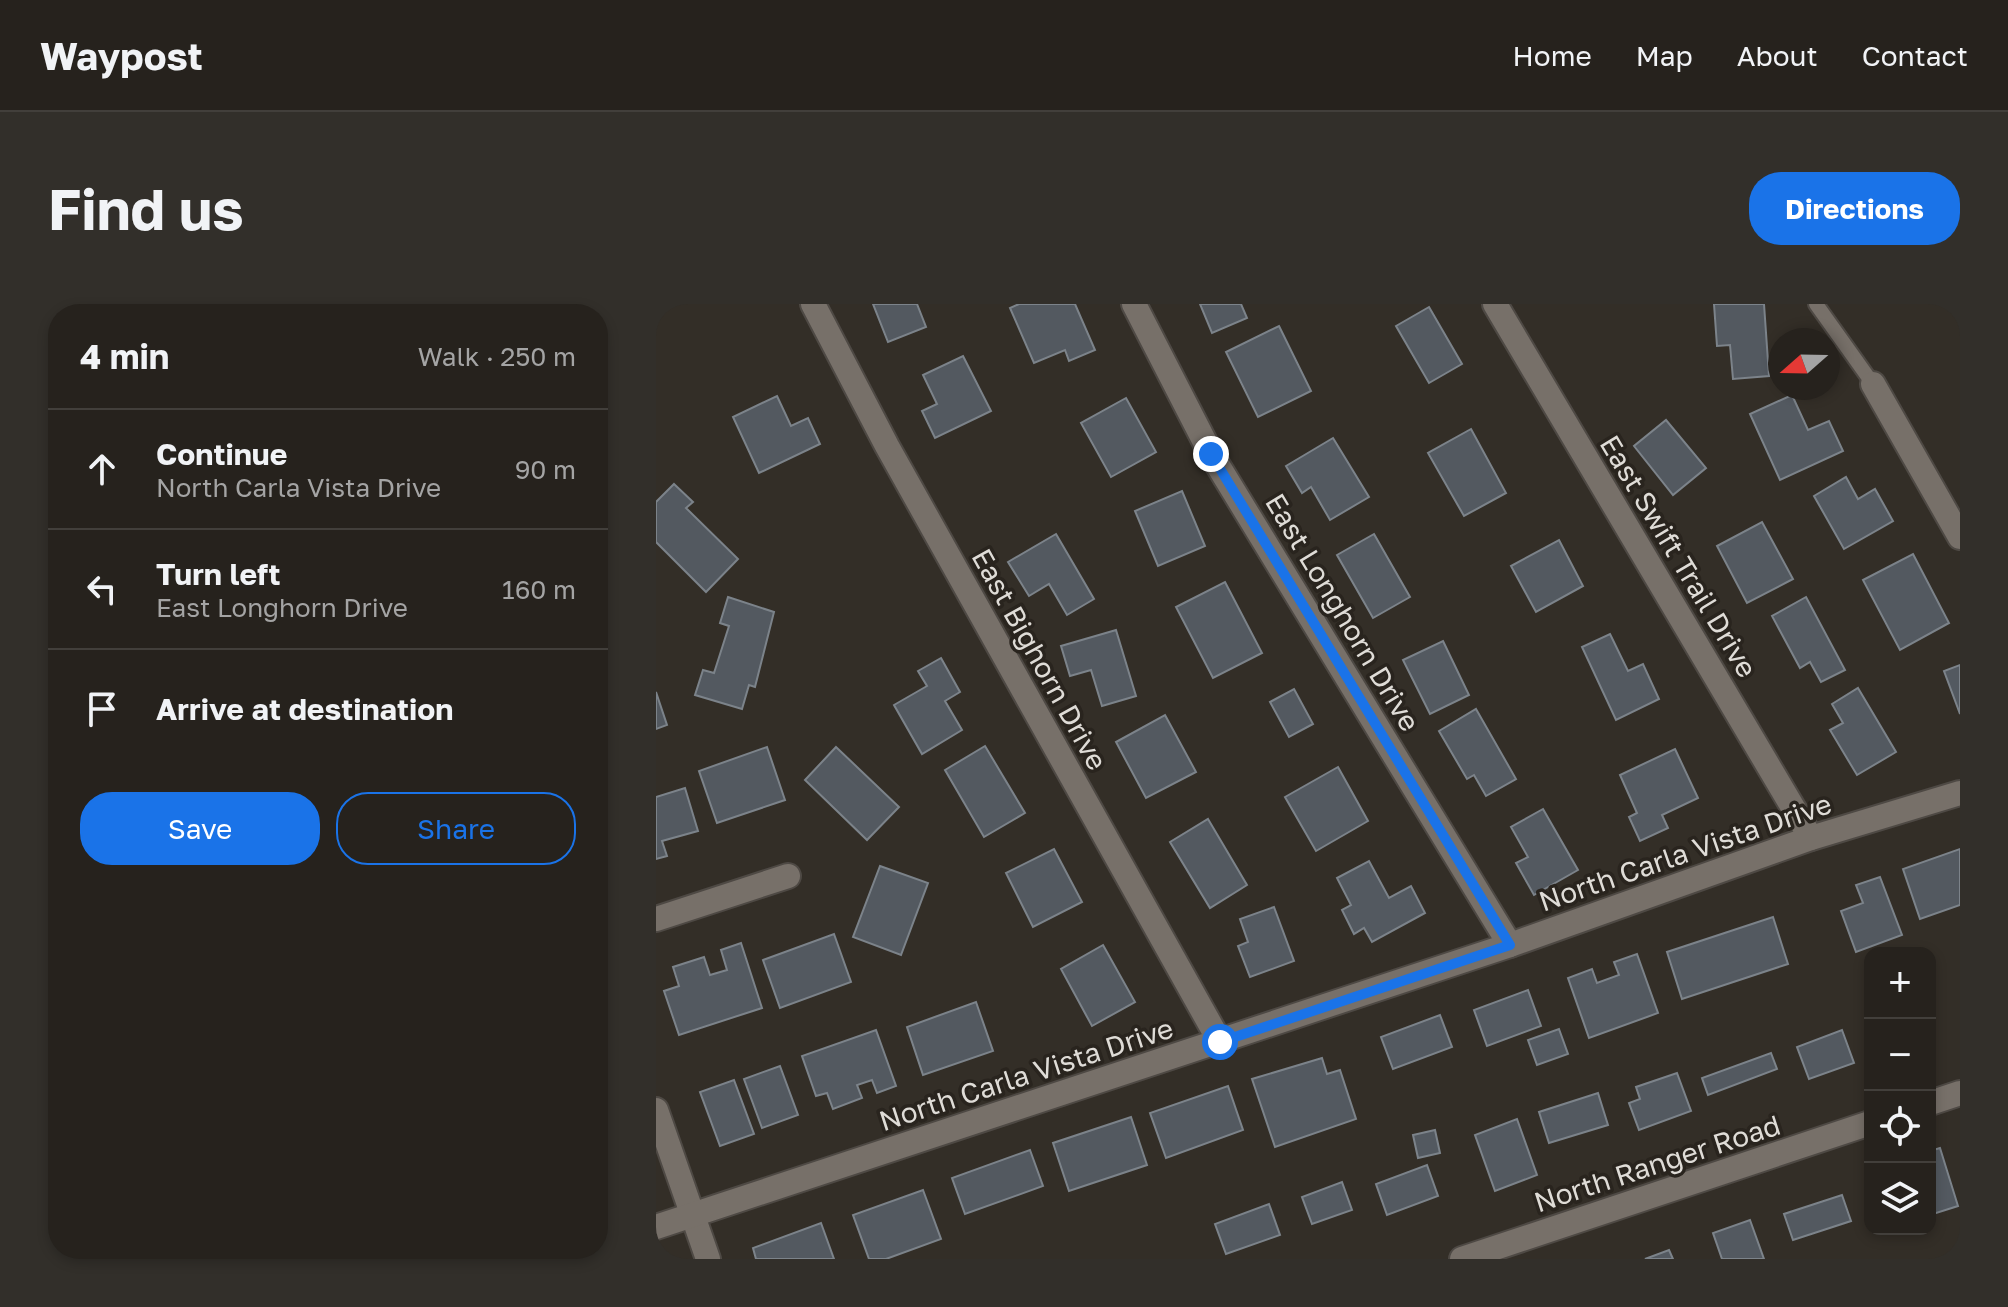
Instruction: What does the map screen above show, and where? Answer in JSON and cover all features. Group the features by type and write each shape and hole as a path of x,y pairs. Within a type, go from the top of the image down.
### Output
{"street":[{"name":"East Bighorn Drive","path":"813,304 887,446 1220,1042"},
{"name":"East Longhorn Drive","path":"1134,304 1211,454 1510,945"},
{"name":"East Swift Trail Drive","path":"1495,304 1811,838"},
{"path":"1873,384 1960,537"},
{"name":"North Carla Vista Drive","path":"656,1227 1510,945 1811,838 1960,793"},
{"path":"656,919 788,876"},
{"path":"1936,1101 1960,1093"},
{"path":"656,1110 708,1259"},
{"name":"North Ranger Road","path":"1462,1259 1864,1125"}],"lane":[{"path":"1816,304 1873,384"}],"building":[{"path":"873,304 917,304 926,327 888,342"},
{"path":"1019,304 1075,304 1095,350 1069,361 1065,350 1034,363 1010,308"},
{"path":"1200,304 1241,304 1247,318 1212,333"},
{"path":"1714,304 1764,304 1768,376 1733,379 1730,345 1717,346"},
{"path":"1429,307 1462,364 1429,383 1396,326"},
{"path":"1279,326 1311,391 1258,417 1226,352"},
{"path":"963,356 991,411 935,438 922,411 937,404 923,375"},
{"path":"777,396 791,426 808,418 820,444 759,473 733,417"},
{"path":"1126,398 1156,452 1111,477 1081,423"},
{"path":"1781,400 1794,400 1808,430 1829,421 1843,451 1780,480 1750,414"},
{"path":"1666,420 1706,468 1673,495 1634,446"},
{"path":"1471,429 1506,493 1464,516 1428,453"},
{"path":"1333,438 1369,497 1330,520 1311,487 1302,493 1286,466"},
{"path":"1846,477 1858,499 1875,489 1893,521 1844,549 1814,496"},
{"path":"674,484 693,502 686,508 738,559 706,592 656,542 656,502"},
{"path":"1182,491 1205,546 1158,566 1135,511"},
{"path":"1762,522 1793,579 1747,603 1717,546"},
{"path":"1056,534 1094,599 1067,615 1049,584 1029,596 1008,562"},
{"path":"1374,534 1410,597 1373,618 1337,555"},
{"path":"1559,540 1583,586 1536,612 1511,566"},
{"path":"1913,554 1949,623 1900,650 1863,580"},
{"path":"1225,582 1262,653 1213,678 1176,607"},
{"path":"728,597 774,612 755,687 749,685 742,709 695,695 703,670 714,673 729,626 720,623"},
{"path":"1806,597 1845,670 1821,682 1810,662 1800,668 1772,616"},
{"path":"1116,630 1136,696 1102,706 1091,670 1070,676 1061,646"},
{"path":"1610,634 1628,671 1643,664 1659,699 1616,720 1582,647"},
{"path":"1443,641 1469,695 1430,714 1403,660"},
{"path":"941,658 960,692 945,701 962,730 922,754 894,705 927,686 918,671"},
{"path":"1960,665 1960,714 1944,671"},
{"path":"1858,688 1896,752 1857,775 1830,730 1843,723 1832,704"},
{"path":"1294,689 1313,724 1289,737 1270,702"},
{"path":"656,692 667,725 656,729"},
{"path":"1476,709 1516,779 1486,796 1474,775 1467,779 1439,731"},
{"path":"1165,715 1196,772 1146,798 1116,742"},
{"path":"985,746 1025,813 984,837 945,770"},
{"path":"767,747 785,800 717,823 699,771"},
{"path":"836,747 899,807 867,840 805,780"},
{"path":"1675,749 1698,798 1662,815 1668,828 1640,841 1629,817 1637,813 1620,775"},
{"path":"1338,767 1368,821 1316,851 1285,797"},
{"path":"685,788 698,831 662,841 667,856 656,859 656,797"},
{"path":"1543,809 1578,870 1534,895 1516,863 1528,857 1511,827"},
{"path":"1208,819 1247,885 1210,908 1170,842"},
{"path":"1054,849 1082,902 1033,927 1006,873"},
{"path":"1960,849 1960,905 1920,919 1903,869"},
{"path":"1369,861 1389,898 1411,886 1425,913 1372,942 1364,928 1354,934 1342,910 1351,905 1337,878"},
{"path":"880,866 928,883 901,955 853,937"},
{"path":"1880,877 1902,935 1856,952 1841,911 1863,903 1856,885"},
{"path":"1274,907 1294,961 1250,977 1238,946 1248,942 1240,919"},
{"path":"1773,917 1788,964 1682,999 1667,952"},
{"path":"834,934 851,982 780,1008 763,960"},
{"path":"741,943 762,1008 679,1035 664,991 679,986 673,967 704,957 710,975 727,970 721,950"},
{"path":"1103,945 1135,1002 1092,1026 1061,969"},
{"path":"1637,954 1658,1013 1589,1038 1568,978 1592,969 1597,983 1619,975 1614,962"},
{"path":"1528,990 1541,1026 1487,1046 1474,1010"},
{"path":"976,1002 993,1051 923,1075 907,1027"},
{"path":"1440,1015 1452,1047 1393,1069 1381,1037"},
{"path":"1559,1029 1568,1054 1537,1065 1528,1040"},
{"path":"876,1030 896,1086 877,1093 872,1080 857,1085 862,1098 833,1109 827,1093 816,1096 802,1056"},
{"path":"1842,1030 1854,1063 1809,1079 1797,1047"},
{"path":"1771,1053 1777,1069 1708,1095 1702,1078"},
{"path":"1322,1058 1327,1074 1340,1070 1356,1119 1275,1147 1252,1079"},
{"path":"780,1066 798,1115 762,1128 744,1079"},
{"path":"1677,1073 1691,1111 1639,1130 1629,1103 1640,1099 1636,1087"},
{"path":"734,1080 754,1134 720,1146 700,1092"},
{"path":"1228,1086 1243,1130 1166,1158 1150,1113"},
{"path":"1598,1093 1608,1125 1549,1143 1539,1112"},
{"path":"1131,1117 1147,1165 1069,1191 1053,1143"},
{"path":"1517,1119 1537,1175 1495,1191 1475,1135"},
{"path":"1435,1130 1440,1153 1418,1158 1413,1135"},
{"path":"1940,1148 1958,1206 1936,1213 1936,1163 1936,1149"},
{"path":"1030,1150 1043,1186 965,1214 952,1178"},
{"path":"1427,1165 1438,1196 1387,1215 1376,1184"},
{"path":"1342,1182 1352,1210 1312,1224 1302,1197"},
{"path":"923,1190 941,1239 886,1259 869,1259 853,1215"},
{"path":"1842,1195 1851,1221 1793,1240 1784,1214"},
{"path":"1269,1204 1280,1235 1226,1254 1215,1224"},
{"path":"1750,1220 1764,1259 1722,1259 1713,1233"},
{"path":"821,1223 834,1259 756,1259 753,1248"},
{"path":"1669,1250 1673,1259 1645,1259"}],"route":[{"path":"1211,454 1510,945 1220,1042"}]}
